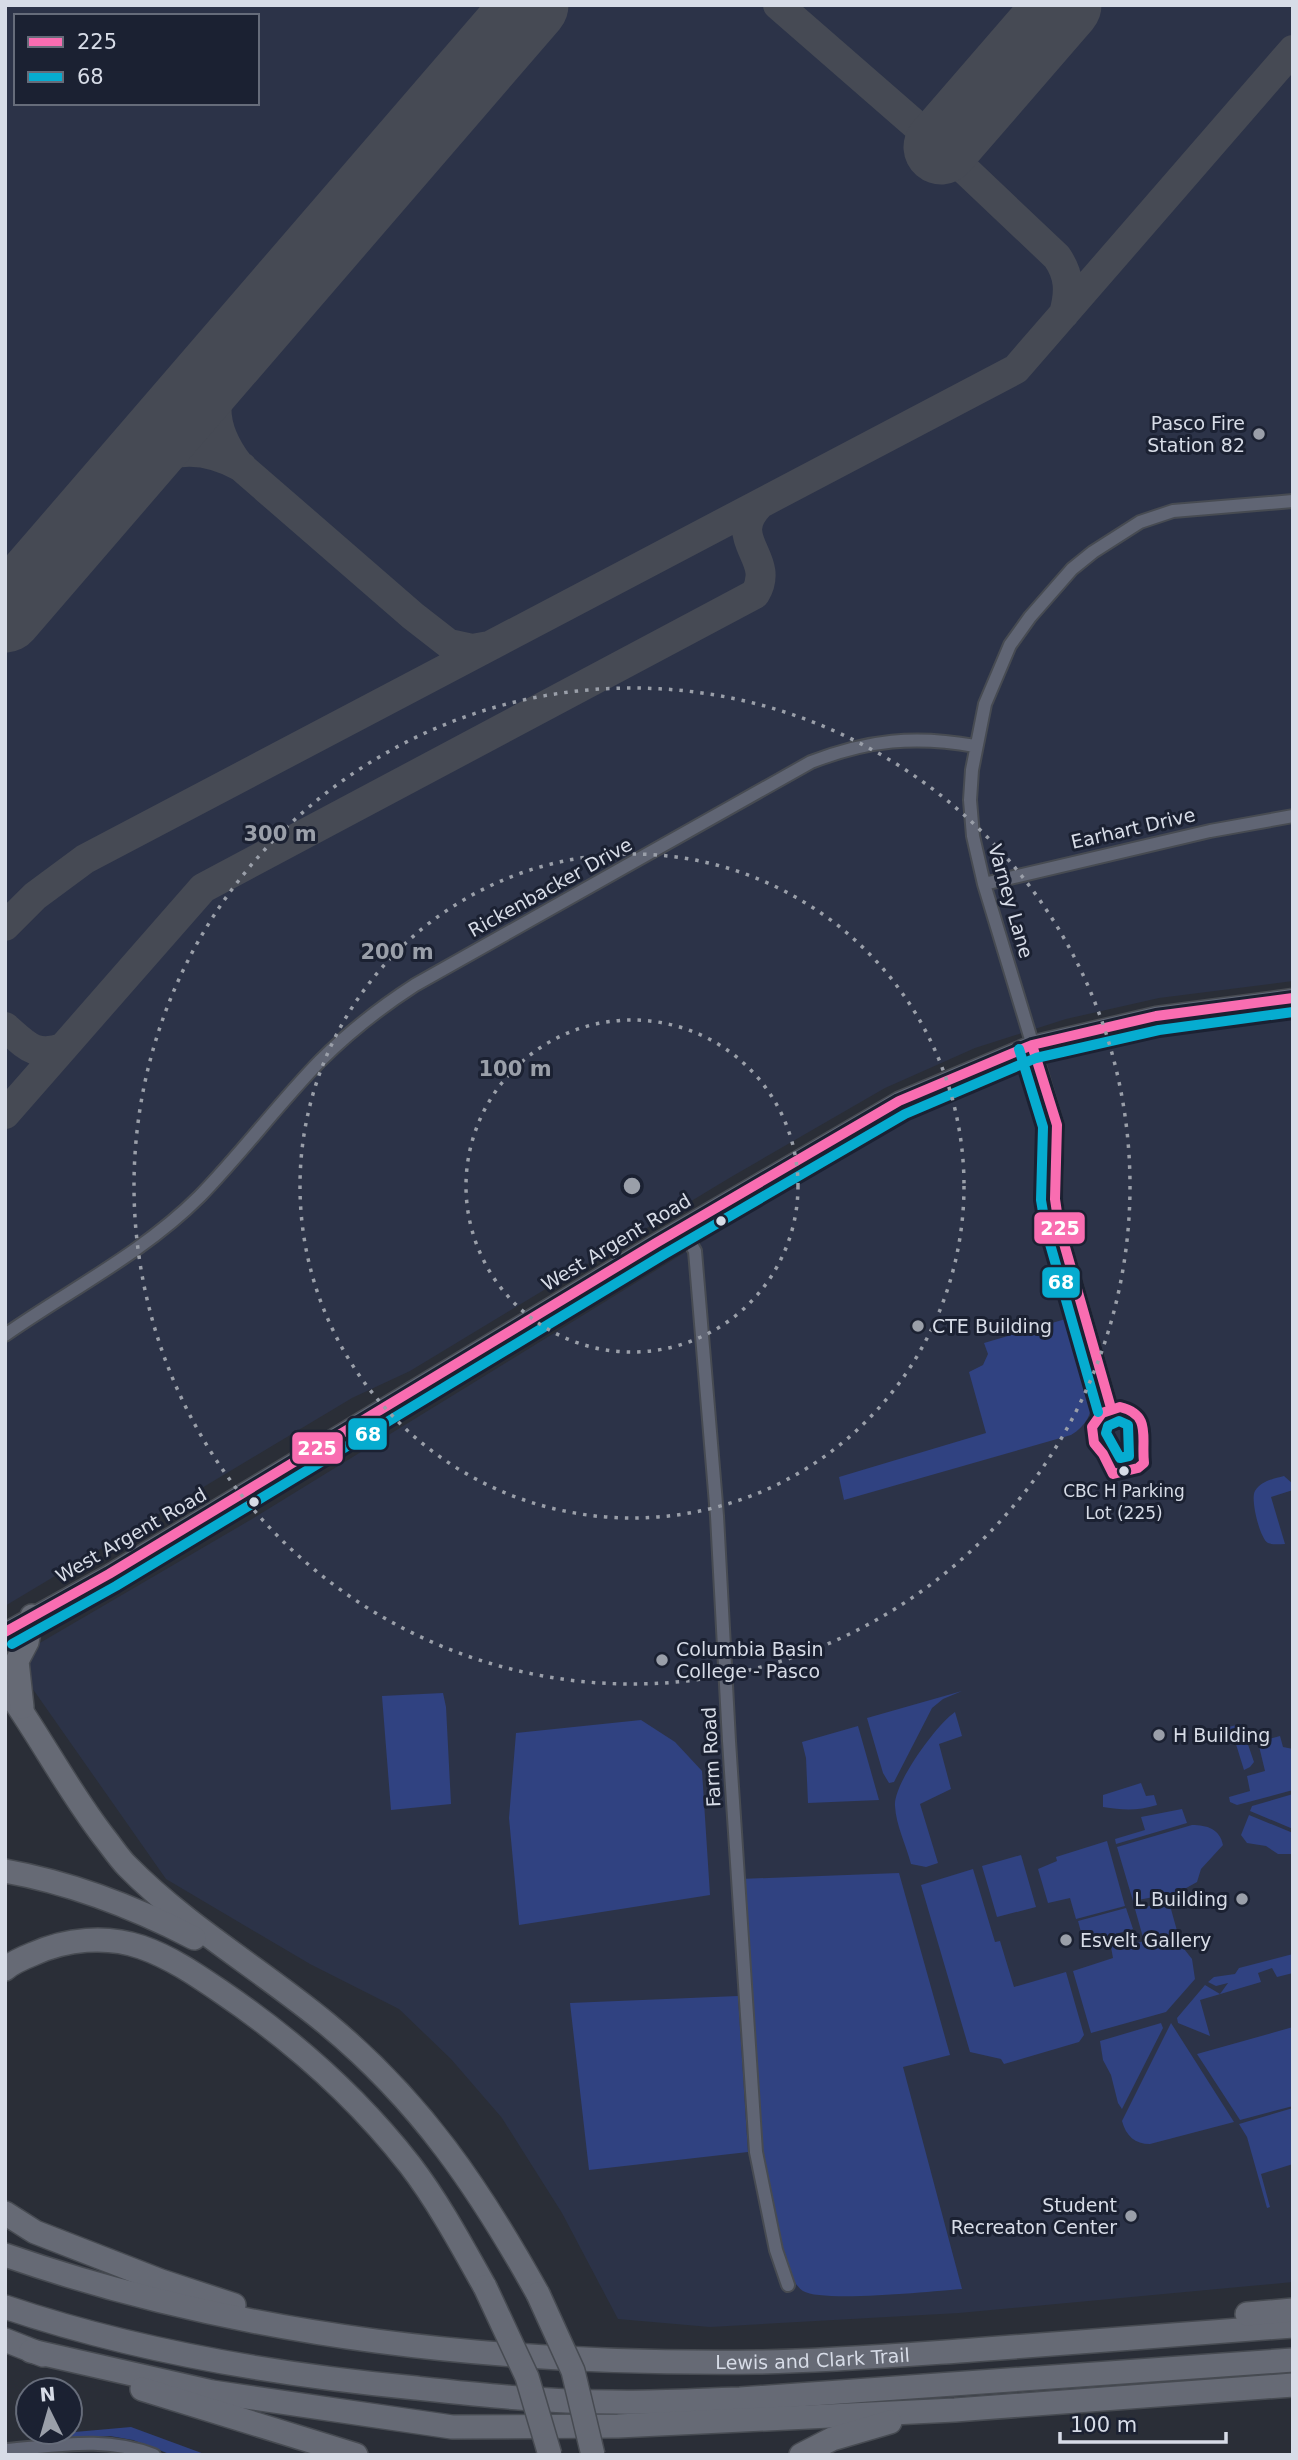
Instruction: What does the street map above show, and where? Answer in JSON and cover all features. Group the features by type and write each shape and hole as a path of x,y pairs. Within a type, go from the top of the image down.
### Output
{"highway":[{"path":"22,1710 16,1661 27,1642 32,1616"},
{"path":"5,1687 22,1710 70,1792 126,1865 184,1918 267,1978 357,2050 414,2107 446,2146 485,2202 538,2294 573,2371 593,2455"},
{"path":"5,1871 53,1882 126,1906 173,1927 267,1978"},
{"path":"5,1969 50,1946 95,1939 140,1947 180,1964 251,2012 311,2060 368,2115 411,2166 452,2228 485,2287 527,2377 550,2455"},
{"path":"5,2213 35,2232 160,2281 334,2336"},
{"path":"5,2255 149,2298 223,2316 334,2336"},
{"path":"5,2307 59,2324 160,2349 284,2372 472,2395 564,2401 740,2399 1293,2360"},
{"path":"874,2357 889,2347 1293,2310"},
{"name":"Lewis and Clark Trail","path":"334,2336 458,2351 553,2358 759,2362 874,2357 1293,2326"},
{"path":"5,2340 174,2400 356,2455"},
{"path":"31,2351 212,2392 452,2427 618,2427 955,2410 1293,2388"},
{"path":"801,2455 832,2439 891,2421 955,2410"}],"main road":[{"name":"West Argent Road","path":"5,1632 109,1574 681,1228 899,1101 1032,1045 1156,1016 1293,998"}],"street":[{"name":"Varney Lane","path":"1111,1408 1059,1226 1055,1199 1057,1125 984,884 974,836 970,800 975,746 985,704 1010,645 1050,592 1093,552 1140,522 1173,511 1293,501"},
{"name":"Rickenbacker Drive","path":"5,1335 130,1255 173,1221 227,1167 320,1061 371,1016 415,985 811,762 883,741 928,739 975,746"},
{"name":"Earhart Drive","path":"984,884 1210,831 1293,816"},
{"name":"Farm Road","path":"681,1228 695,1251 718,1521 729,1741 756,2152 776,2250 788,2285"},
{"path":"5,2450 90,2449 120,2444 154,2455"}],"shaded area":[{"path":"5,5 1293,5 1293,981 1159,998 1066,1019 975,1048 885,1088 731,1177 410,1371 352,1398 5,1606"},
{"name":"Columbia Basin College - Pasco","path":"1293,1014 1293,2282 959,2313 710,2327 618,2319 562,2213 502,2118 451,2059 399,2009 310,1964 166,1879 23,1675 38,1644 252,1519 827,1165 913,1116 1070,1053 1162,1031"},
{"path":"1069,1318 1091,1395 1090,1412 1080,1428 1071,1435 844,1500 839,1477 986,1433 969,1372 983,1365 988,1354 984,1343"},
{"path":"1284,1476 1293,1484 1293,1490 1271,1497 1285,1544 1270,1544 1259,1527 1254,1495 1264,1483"},
{"path":"962,1691 943,1699 932,1708 894,1782 889,1783 883,1773 867,1718"},
{"path":"443,1693 451,1804 391,1810 382,1696"},
{"path":"955,1712 962,1736 939,1744 951,1789 920,1804 938,1863 926,1867 911,1864 897,1820 896,1796 917,1755"},
{"path":"641,1720 675,1742 702,1771 710,1895 519,1925 509,1818 516,1733"},
{"path":"1241,1724 1254,1762 1244,1770 1235,1741 1224,1744 1220,1729"},
{"path":"858,1726 879,1800 808,1803 806,1758 802,1742"},
{"path":"1280,1736 1283,1747 1293,1749 1293,1790 1237,1805 1230,1802 1229,1797 1250,1791 1247,1776 1265,1771 1258,1742"},
{"path":"1141,1783 1146,1796 1154,1795 1157,1805 1130,1809 1103,1807 1103,1795"},
{"path":"1293,1794 1293,1829 1250,1811 1252,1806"},
{"path":"1182,1809 1187,1823 1116,1844 1115,1839 1145,1830 1141,1817"},
{"path":"1249,1815 1293,1833 1293,1854 1278,1854 1266,1846 1247,1843 1241,1835"},
{"path":"1192,1825 1212,1829 1219,1835 1223,1845 1201,1869 1197,1882 1179,1892 1133,1901 1117,1847"},
{"path":"1107,1841 1125,1906 1076,1919 1070,1898 1048,1903 1038,1869 1057,1861 1056,1857"},
{"path":"1021,1855 1036,1907 997,1917 982,1866"},
{"path":"973,1869 995,1942 1000,1941 1014,1987 1066,1972 1084,2035 1079,2042 1004,2064 1001,2059 970,2052 921,1885"},
{"path":"899,1873 950,2055 903,2067 962,2289 854,2296 814,2294 803,2291 794,2281 786,2264 772,2218 762,2169 751,2071 740,1879"},
{"path":"1169,1902 1181,1945 1192,1959 1195,1979 1166,2012 1091,2033 1073,1971 1113,1958 1111,1947 1135,1940 1137,1943 1144,1941 1135,1909"},
{"path":"1126,1908 1133,1929 1084,1943 1078,1921"},
{"path":"1293,1954 1293,1973 1277,1977 1272,1968 1258,1973 1261,1982 1200,2000 1210,2036 1178,2023 1177,2018 1205,1985 1220,1994 1228,1983 1216,1986 1208,1982 1214,1977 1235,1974 1239,1968"},
{"path":"738,1996 748,2152 589,2170 570,2003"},
{"path":"1161,2023 1163,2028 1122,2109 1103,2060 1100,2041"},
{"path":"1171,2023 1234,2122 1150,2144 1140,2143 1129,2135 1122,2121"},
{"path":"1293,2027 1293,2106 1240,2120 1197,2054"},
{"path":"1293,2108 1293,2164 1261,2174 1270,2207 1267,2208 1247,2137 1239,2124"},
{"path":"131,2427 207,2455 172,2455 133,2440 110,2436 84,2438 84,2431"}],"taxiway":[{"path":"778,5 941,147 1057,257 1068,284 1064,314"},
{"path":"5,926 35,896 85,859 1016,369 1293,50"},
{"path":"239,345 223,376 216,405 221,434 239,465 449,644 472,649 489,646"},
{"path":"123,479 152,461 180,452 210,454 242,467"},
{"path":"5,1114 203,888 755,594 760,581 760,570 747,529 750,517 759,505"},
{"path":"5,1027 31,1048 45,1051 63,1048"}],"runway":[{"path":"5,615 531,5"},
{"path":"941,147 1064,5"}],"transit line":[{"name":"225","path":"5,1632 109,1574 656,1243 899,1101 1032,1045 1156,1016 1293,998"},
{"name":"68","path":"12,1644 116,1586 663,1255 905,1114 1036,1058 1159,1030 1293,1012"},
{"name":"225","path":"1032,1045 1057,1125 1055,1199 1059,1226 1111,1408"},
{"name":"68","path":"1019,1049 1043,1127 1041,1200 1046,1230 1098,1412"},
{"name":"225","path":"1120,1407 1137,1415 1141,1421 1144,1463 1138,1468 1113,1474 1094,1443 1092,1427 1102,1413 1120,1407"},
{"name":"68","path":"1119,1421 1128,1425 1129,1456 1120,1458 1106,1433 1108,1426 1119,1421"}],"place":[{"name":"Pasco Fire Station 82","path":"1259,434"},
{"name":"CTE Building","path":"918,1326"},
{"name":"CBC H Parking Lot (225)","path":"1124,1471"},
{"name":"Columbia Basin College - Pasco","path":"662,1660"},
{"name":"H Building","path":"1159,1735"},
{"name":"L Building","path":"1242,1899"},
{"name":"Esvelt Gallery","path":"1066,1940"},
{"name":"Student Recreaton Center","path":"1131,2216"}]}
